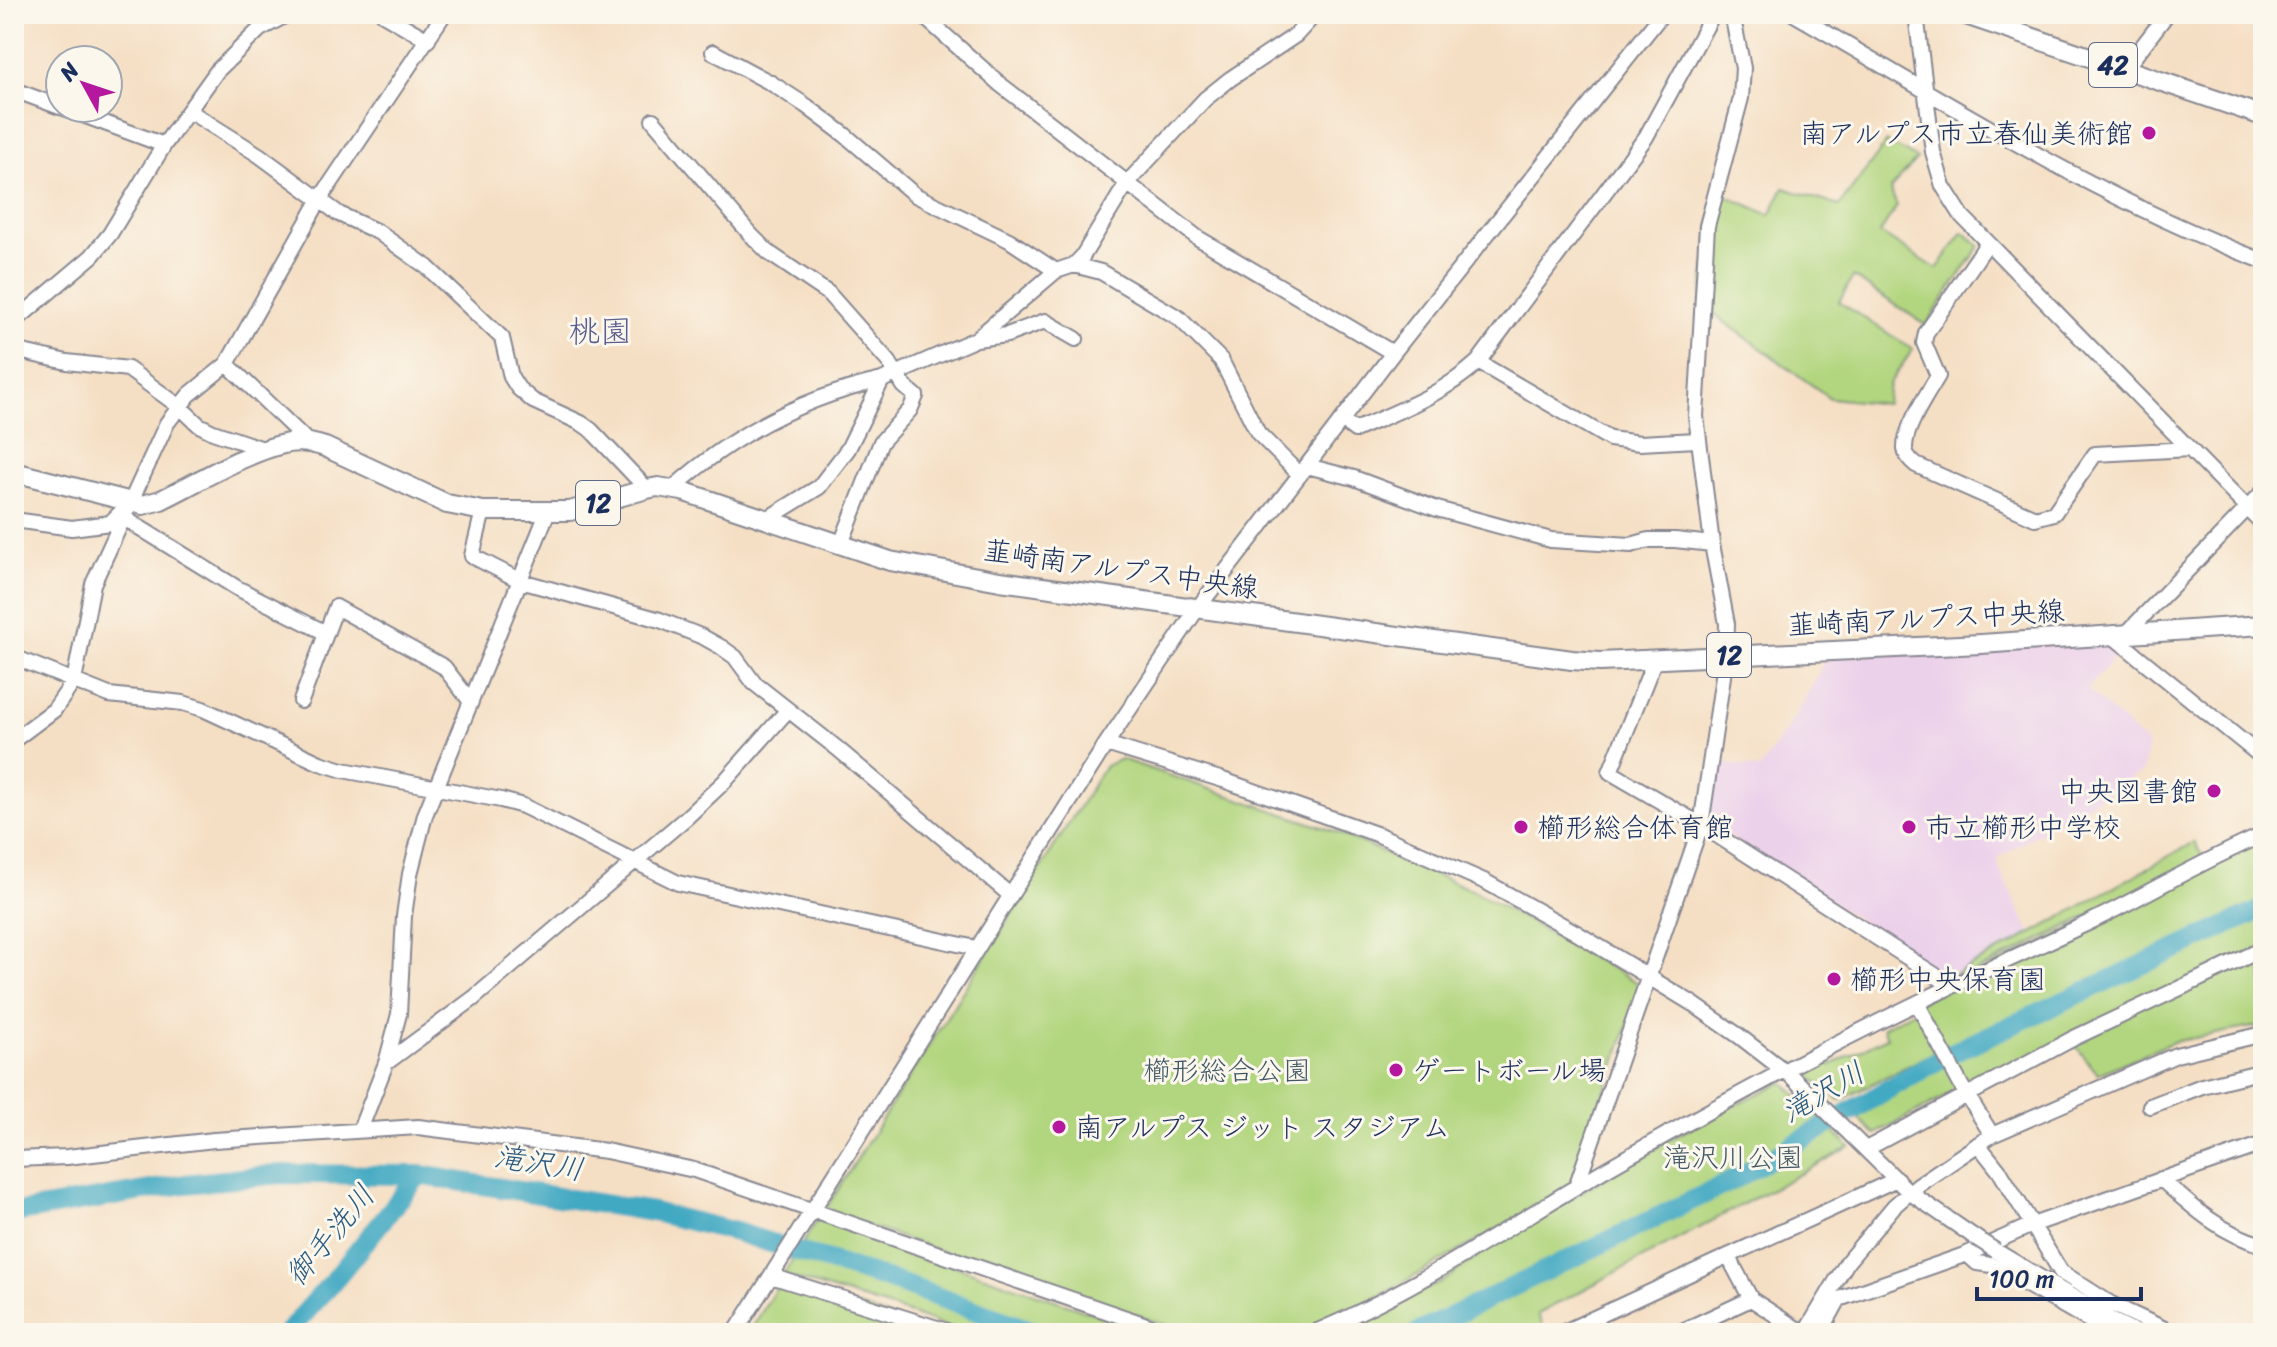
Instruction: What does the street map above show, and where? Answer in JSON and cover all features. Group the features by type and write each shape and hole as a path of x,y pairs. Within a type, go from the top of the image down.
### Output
{"main road":[{"name":"42","path":"1963,14 2263,116"},
{"name":"韮崎南アルプス中央線","path":"308,442 447,504 483,511 583,508 647,489 672,489 890,561 1000,581 1572,660 1600,662 1726,656 2119,636 2263,625"},
{"path":"14,472 127,510 161,500 266,450 289,443 308,442"}],"street":[{"path":"14,322 92,256 110,234 164,145 217,71 260,29 270,14"},
{"path":"260,29 288,14"},
{"path":"383,14 428,40"},
{"path":"14,740 54,710 74,681 93,584 167,423 189,395 227,364 320,199 444,14"},
{"path":"921,14 1001,85 1198,238 1393,353"},
{"path":"976,339 1056,271 1074,265 1082,257 1127,183 1205,99 1296,35 1315,14"},
{"path":"735,1333 1106,744 1197,609 1393,353 1662,14"},
{"path":"1342,420 1355,430 1368,425 1431,397 1461,378 1478,362 1646,137 1713,14"},
{"path":"1576,1187 1701,825 1726,656 1727,624 1712,544 1696,416 1707,226 1741,98 1743,68 1732,14"},
{"path":"1794,14 2104,192 2186,231 2263,261"},
{"path":"1916,14 1933,152 1943,186 1962,216 2263,524"},
{"path":"2125,69 2167,14"},
{"path":"713,52 805,105 915,195 1009,240 1056,271"},
{"path":"14,90 44,101"},
{"path":"189,111 259,155 339,214 378,232 427,267 502,338 511,377 518,388 533,401 591,430 647,489"},
{"path":"653,120 750,234 769,253 828,293 889,377 916,396 910,410 881,442 841,544"},
{"path":"108,124 164,145"},
{"path":"1987,244 1926,333 1924,343 1938,376 1907,439 1905,451 1909,459 1916,465 2035,518 2043,518 2054,513 2095,454 2190,449"},
{"path":"1074,265 1101,272 1179,318 1221,360 1258,433 1303,470 1354,478 1437,509 1551,540 1631,545 1649,540 1712,544"},
{"path":"672,489 724,446 775,416 850,387 889,377 976,339 1007,335 1045,321 1076,339"},
{"path":"14,350 67,362 128,369 199,425 266,450"},
{"path":"1478,362 1610,439 1640,443 1697,440"},
{"path":"227,364 308,442"},
{"path":"767,519 819,487 848,449 889,377"},
{"path":"848,449 871,466"},
{"path":"2263,492 2119,636 2263,758"},
{"path":"14,520 72,528 110,523 127,510"},
{"path":"127,510 237,588 326,633"},
{"path":"483,511 472,556 521,581 660,620 703,637 735,657 754,683 838,749 1010,895"},
{"path":"360,1130 386,1063 399,1014 404,916 410,874 434,788 548,511"},
{"path":"301,701 336,607 444,667 471,702"},
{"path":"14,657 109,695 193,706 320,763 343,770 523,806 678,883 976,948"},
{"path":"1655,659 1610,772 1701,825 1952,986"},
{"path":"386,1063 474,998 633,862 725,781 787,711"},
{"path":"1106,744 1223,780 1379,835 1486,882 1693,1004 1788,1074 1909,1192 1996,1251 2138,1333"},
{"path":"1313,1333 1414,1284 1704,1114 1920,1009 1952,986 2263,835"},
{"path":"1863,1146 1965,1091 2263,949"},
{"path":"1920,1009 1992,1135"},
{"path":"1728,1256 1751,1299 1804,1333 1848,1261 1909,1192 1978,1144 1992,1135 2176,1055 2263,1034"},
{"path":"2150,1106 2202,1086 2263,1071"},
{"path":"14,1159 67,1157 214,1140 418,1127 606,1151 694,1170 811,1215 1170,1333"},
{"path":"1978,1144 2000,1172 2061,1272 2111,1304 2173,1333"},
{"path":"1825,1333 1822,1330 1839,1299 1967,1254 2032,1225 2263,1144"},
{"path":"1562,1333 1897,1179"},
{"path":"2161,1179 2213,1222 2247,1241 2263,1245"},
{"path":"1967,1254 1977,1263 1992,1265 2111,1333"},
{"path":"772,1274 953,1333"},
{"path":"1685,1331 1751,1299"}],"shaded area":[{"path":"2116,640 2124,646 2087,689 2148,745 2142,772 1999,857 1998,866 2031,934 1948,977 1709,824 1707,815 1716,761 1760,769 1796,715 1827,657"}],"green space":[{"path":"1887,142 1917,159 1890,189 1897,206 1880,233 1937,269 1963,232 1980,246 1926,325 1853,277 1839,302 1913,349 1889,384 1886,404 1830,398 1701,305 1715,191 1770,215 1784,188 1839,206"},
{"name":"櫛形総合公園","path":"1121,759 1334,831 1474,891 1638,983 1641,989 1571,1187 1359,1308 1300,1333 1191,1333 829,1213 827,1207 1105,766"},
{"path":"2263,835 2263,909 1968,1045 1940,1047 1917,1003"},
{"path":"2194,842 2204,859 1952,983 1946,979 2031,934"},
{"path":"2263,913 2263,1025 2173,1042 2098,1074 2071,1040 1990,1083 1982,1079 1968,1086 1953,1060"},
{"name":"滝沢川公園","path":"1915,1010 1937,1051 1840,1100 1803,1071 1824,1058 1829,1066 1887,1037 1883,1027"},
{"name":"滝沢川公園","path":"1946,1064 1961,1089 1875,1134 1853,1113"},
{"name":"滝沢川公園","path":"1783,1082 1850,1147 1538,1314 1544,1329 1537,1333 1326,1333 1440,1283 1507,1236 1705,1119"},
{"path":"818,1219 1151,1333 964,1333 783,1275"},
{"path":"780,1282 940,1333 749,1333"}],"waterway":[{"name":"滝沢川","path":"1417,1333 1730,1182 1945,1056 2263,909"},
{"name":"滝沢川","path":"14,1213 185,1184 280,1174 419,1175 653,1212 736,1232 899,1283 1038,1333"},
{"name":"御手洗川","path":"287,1333 419,1175"}],"place":[{"name":"南アルプス市立春仙美術館","path":"2149,133"},
{"name":"中央図書館","path":"2214,791"},
{"name":"櫛形総合体育館","path":"1521,827"},
{"name":"市立櫛形中学校","path":"1909,827"},
{"name":"櫛形中央保育園","path":"1834,979"},
{"name":"ゲートボール場","path":"1396,1070"},
{"name":"南アルプス ジット スタジアム","path":"1059,1127"}],"district":[{"name":"桃園","path":"600,331"}]}
